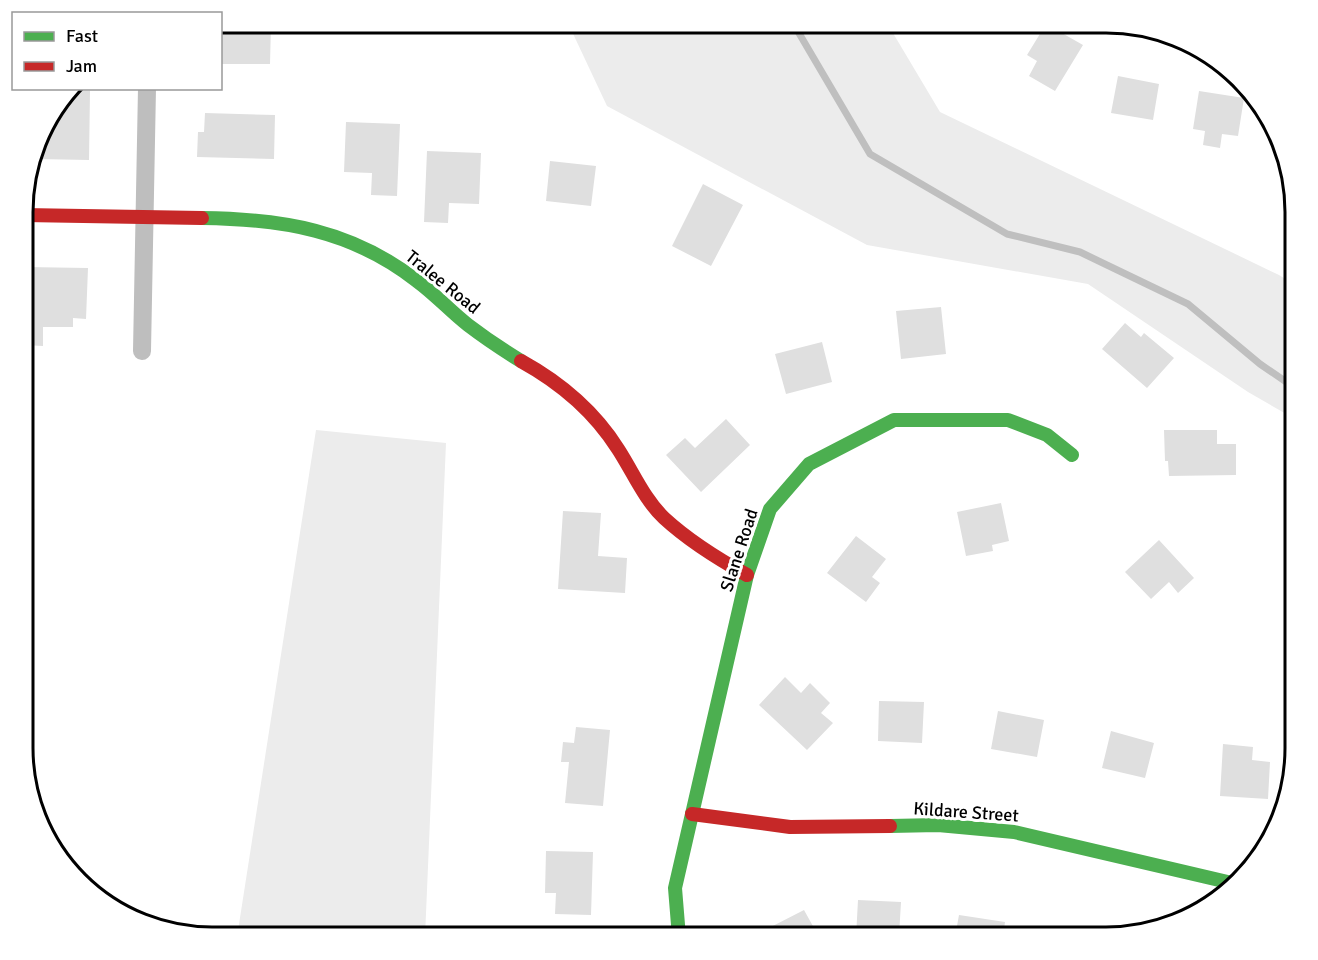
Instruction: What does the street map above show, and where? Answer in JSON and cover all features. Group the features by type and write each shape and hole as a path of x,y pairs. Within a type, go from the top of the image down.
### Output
{"street":[{"path":"142,351 147,90"},
{"name":"Tralee Road","path":"33,215 235,218 311,228 348,240 416,280 468,326 546,375 577,399 607,434 663,517 712,555 747,575"},
{"name":"Slane Road","path":"678,927 675,888 747,575 770,509 809,464 894,420 1008,420 1047,435 1072,455"},
{"name":"Kildare Street","path":"692,814 790,827 938,825 1014,832 1225,881"}],"shaded area":[{"path":"573,33 893,33 940,112 1285,279 1285,413 1248,392 1088,284 867,245 607,106"},
{"path":"316,430 446,443 425,927 239,927"}],"building":[{"path":"222,33 271,33 270,64 222,64"},
{"path":"1040,33 1062,33 1083,45 1055,91 1029,76 1037,61 1027,55"},
{"path":"1118,76 1159,84 1153,120 1111,113"},
{"path":"80,91 90,91 89,160 41,159 57,122"},
{"path":"1199,91 1244,98 1238,136 1222,134 1220,148 1203,145 1205,131 1193,129"},
{"path":"205,113 275,115 274,159 197,157 198,132 204,132"},
{"path":"346,122 400,124 397,196 371,195 372,173 344,172"},
{"path":"427,151 481,153 479,204 449,203 448,223 424,222"},
{"path":"550,161 596,166 591,206 546,201"},
{"path":"703,184 743,205 711,266 672,246"},
{"path":"33,267 88,268 86,319 73,318 73,327 43,327 43,346 33,345"},
{"path":"941,307 946,354 901,359 896,311"},
{"path":"1125,323 1141,337 1144,333 1174,358 1147,388 1102,349"},
{"path":"822,342 832,382 786,394 775,354"},
{"path":"726,419 750,445 701,492 666,455 685,438 695,448"},
{"path":"1164,430 1217,430 1217,444 1236,444 1236,475 1169,476 1168,461 1165,461"},
{"path":"1001,503 1009,541 992,545 993,551 966,556 957,512"},
{"path":"563,511 601,513 598,556 627,558 625,593 558,589"},
{"path":"856,536 886,559 872,577 880,583 866,602 827,573"},
{"path":"1159,540 1194,578 1178,593 1169,582 1151,599 1125,572"},
{"path":"785,677 801,693 810,683 830,703 821,713 833,723 807,750 759,705"},
{"path":"879,701 924,702 922,743 878,741"},
{"path":"998,711 1044,720 1037,757 991,749"},
{"path":"576,727 610,730 603,806 565,803 569,762 561,762 563,742 574,743"},
{"path":"1111,731 1154,743 1145,778 1102,768"},
{"path":"1223,744 1253,747 1252,760 1270,762 1268,799 1220,796"},
{"path":"546,851 593,852 591,915 555,914 556,893 545,893"},
{"path":"858,900 901,902 900,927 857,927"},
{"path":"804,910 813,927 771,927"},
{"path":"959,915 1005,922 1004,927 957,927"}],"waterway":[{"path":"799,33 870,154 1007,234 1080,252 1188,304 1260,364 1285,381"}],"traffic: fast":[{"path":"202,218 288,225 342,239 367,250 417,281 468,325 521,361"},
{"path":"678,927 675,888 747,575 770,509 809,464 894,420 1008,420 1047,435 1072,455"},
{"path":"890,826 938,825 1014,832 1225,881"}],"traffic: jam":[{"path":"33,215 202,218"},
{"path":"521,361 563,388 598,422 609,435 645,494 664,518 704,549 747,575"},
{"path":"692,814 790,827 890,826"}]}
